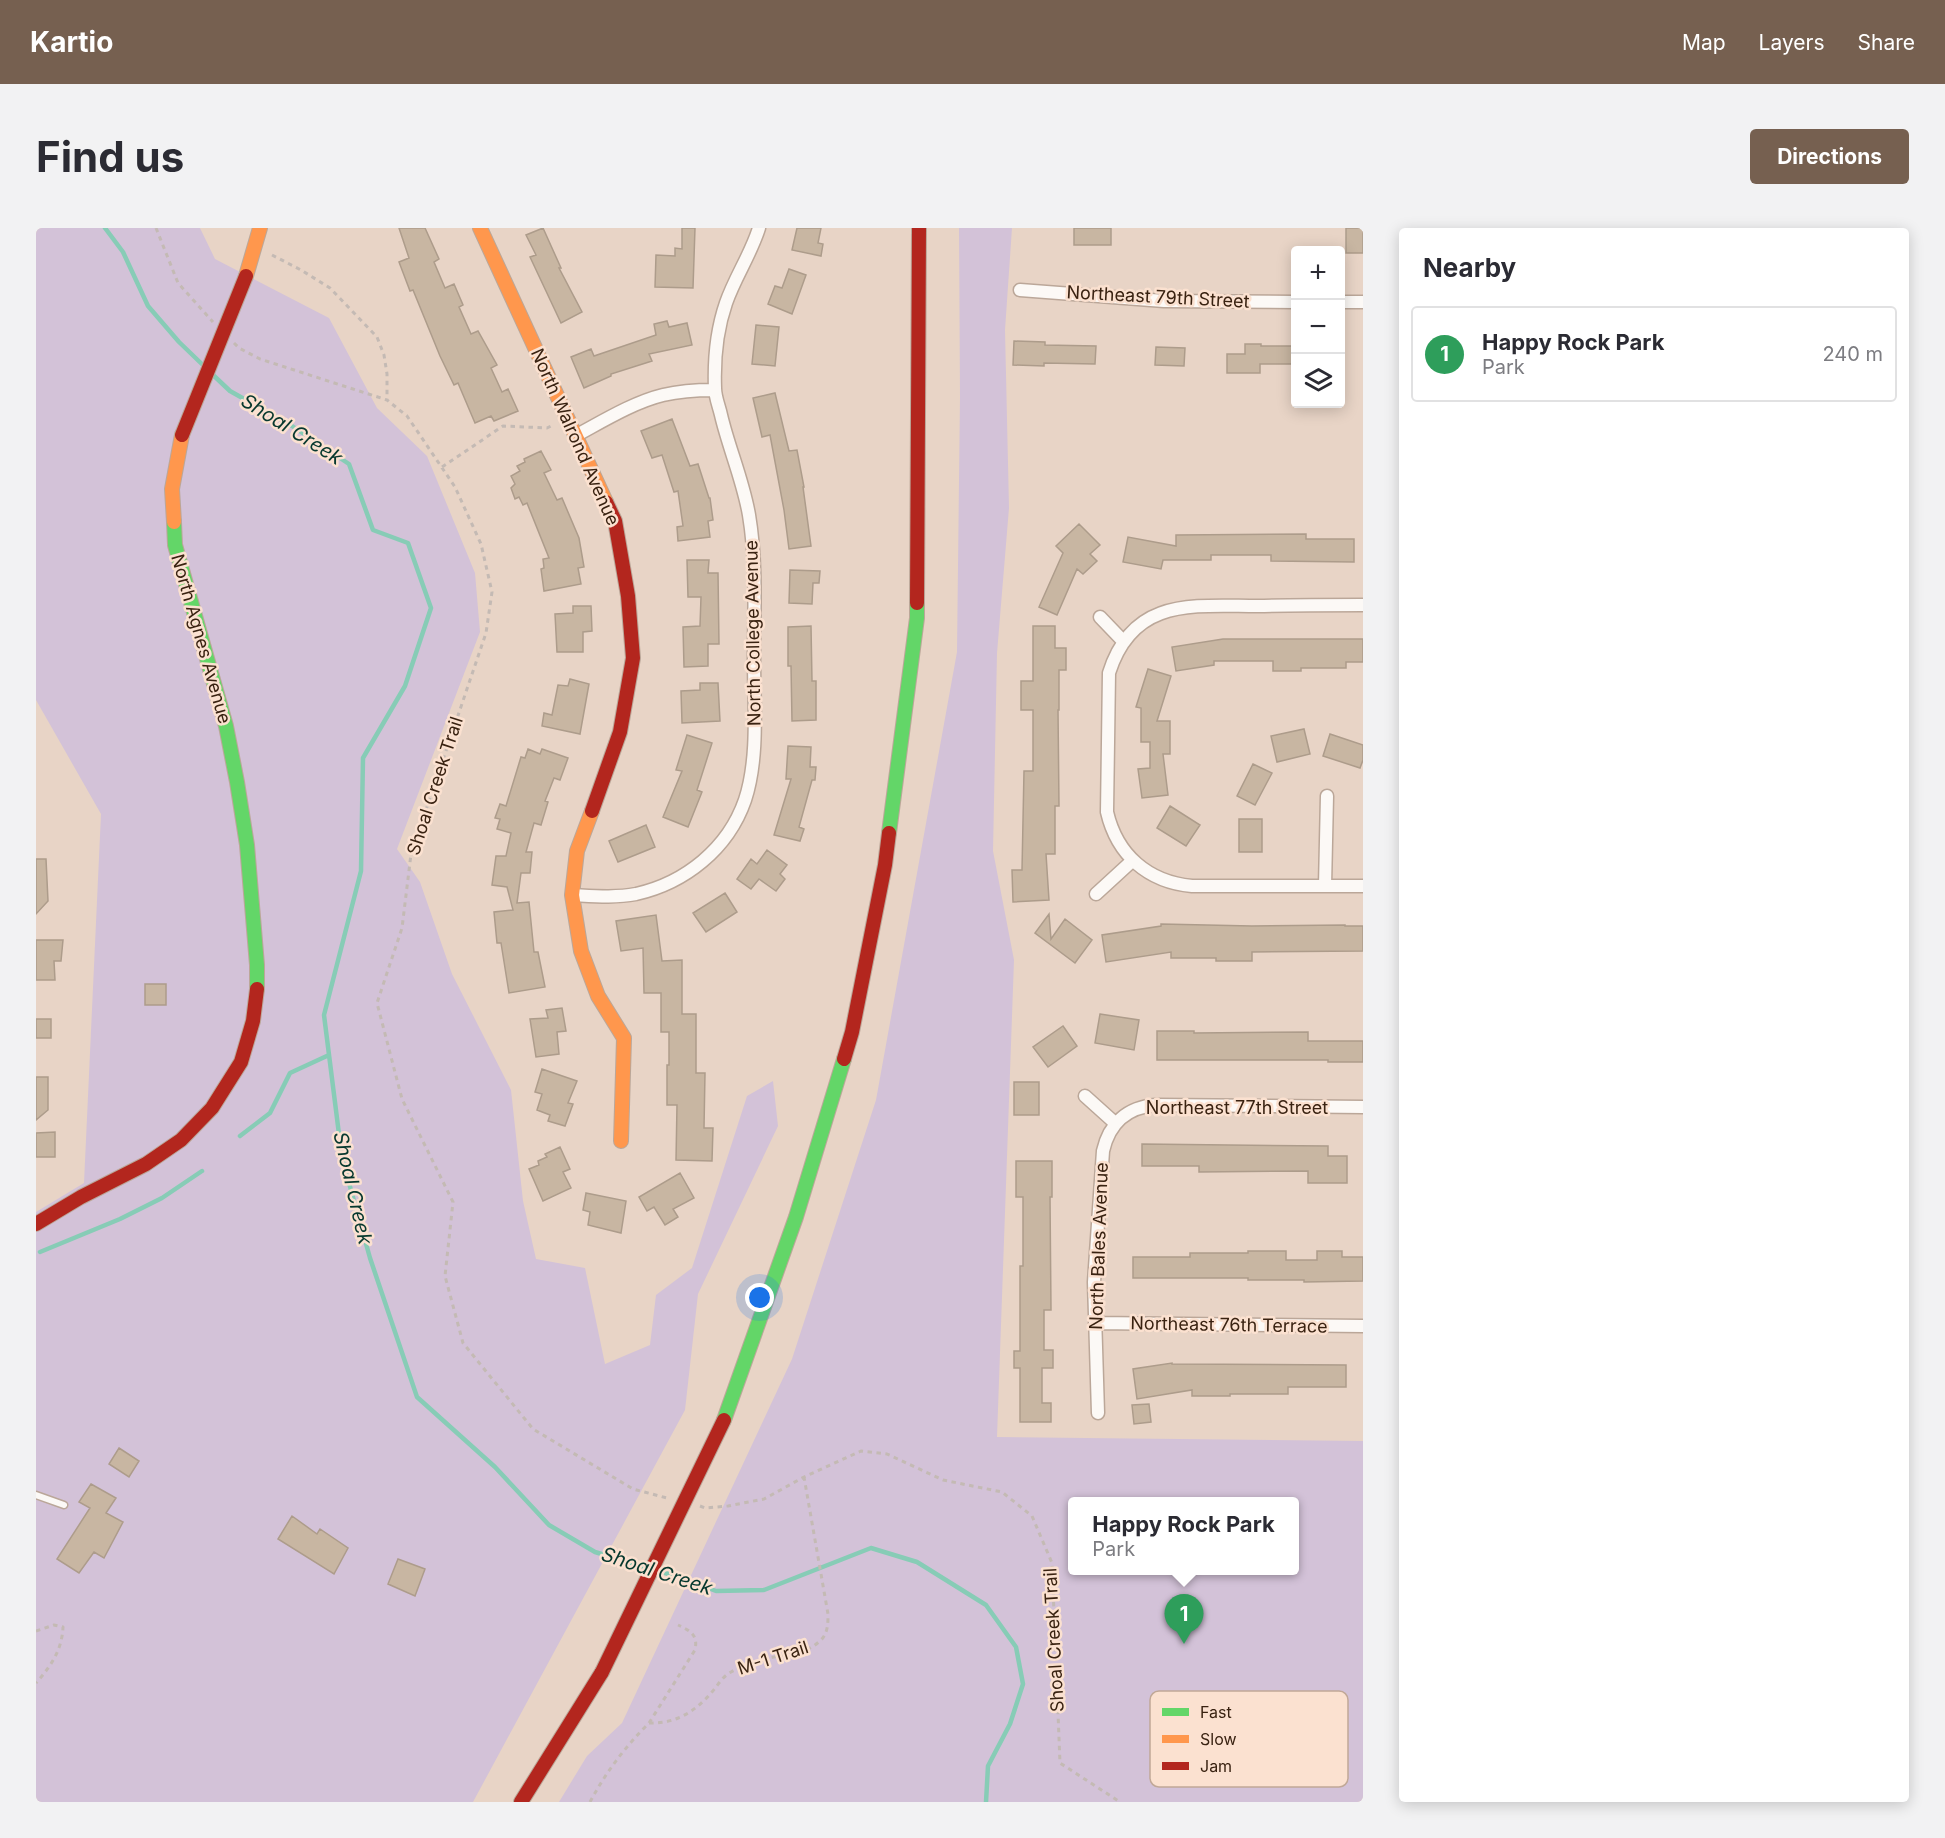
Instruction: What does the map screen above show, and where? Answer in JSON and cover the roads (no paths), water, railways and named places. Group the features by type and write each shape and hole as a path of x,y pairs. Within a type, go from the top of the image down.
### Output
{"street":[{"name":"North Agnes Avenue","path":"36,1224 81,1197 146,1164 182,1140 212,1108 227,1086 241,1062 249,1040 257,994 257,964 247,845 226,726 175,545 172,489 182,435 246,276 260,228"},
{"name":"North Walrond Avenue","path":"480,228 615,521 628,596 633,658 620,732 577,851 572,895 581,951 598,996 624,1038 621,1141"},
{"name":"North College Avenue","path":"572,895 602,897 636,894 678,879 702,863 719,845 735,822 745,800 754,737 754,552 742,482 714,390 719,332 726,302 759,228"},
{"path":"521,1802 602,1672 724,1420 796,1217 852,1032 885,865 917,618 919,228"},
{"name":"Northeast 79th Street","path":"1020,290 1164,301 1291,302"},
{"path":"1345,302 1363,302"},
{"path":"576,435 661,395 691,390 714,390"},
{"path":"1363,605 1187,606 1156,615 1137,627 1117,652 1109,673 1107,812 1114,834 1125,853 1132,861 1160,879 1181,885 1363,886"},
{"path":"1100,617 1124,642"},
{"path":"1325,886 1327,796"},
{"path":"1096,894 1132,861"},
{"path":"1085,1096 1115,1123"},
{"name":"Northeast 77th Street","path":"1115,1123 1134,1109 1156,1105 1363,1107"},
{"name":"North Bales Avenue","path":"1098,1413 1094,1282 1103,1151 1105,1140 1115,1123"},
{"name":"Northeast 76th Terrace","path":"1095,1323 1363,1326"}],"lane":[{"path":"36,1495 64,1505"}],"waterway":[{"name":"Shoal Creek","path":"105,228 123,252 148,306 179,342 206,368"},
{"name":"Shoal Creek","path":"212,374 230,391 292,426 349,464 373,530 408,543 431,608 405,686 363,758 361,871 324,1015 342,1158 370,1258 417,1397 495,1467 549,1525 595,1552 648,1568"},
{"path":"240,1136 270,1113 290,1073 329,1055"},
{"path":"40,1252 120,1219 162,1198 202,1171"},
{"name":"Shoal Creek","path":"656,1570 716,1591 764,1590 871,1548 917,1562 986,1605 1016,1647 1023,1684 1010,1724 988,1766 986,1802"}],"place":[{"name":"Happy Rock Park","path":"1184,1644"}]}
